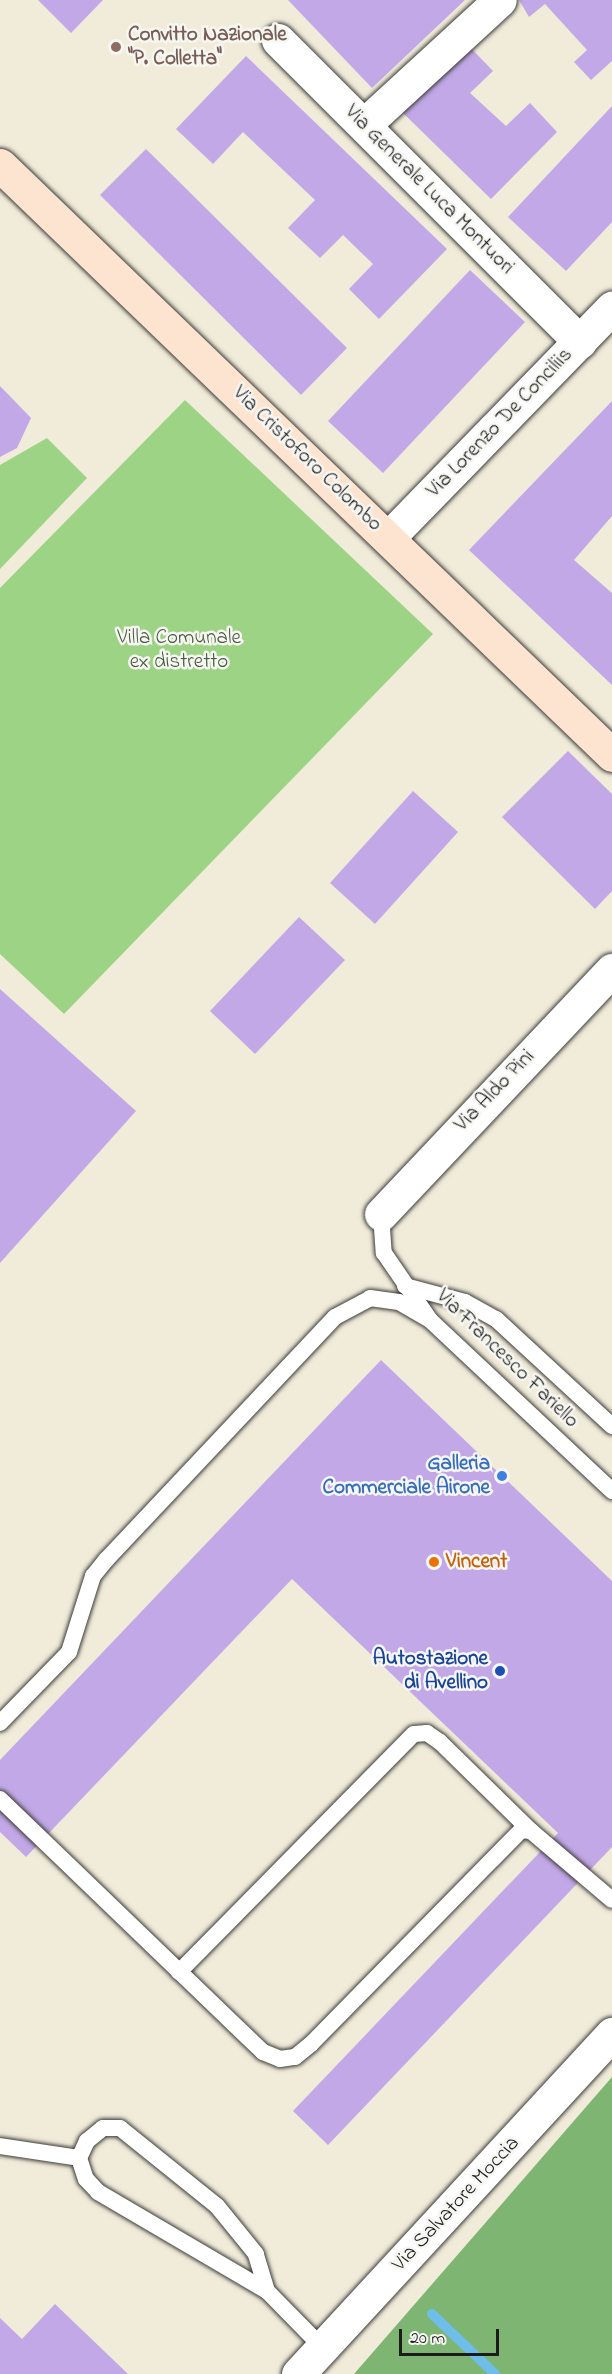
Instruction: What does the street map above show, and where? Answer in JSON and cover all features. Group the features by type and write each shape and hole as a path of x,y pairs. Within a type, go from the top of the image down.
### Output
{"street":[{"path":"365,124 500,0"},
{"name":"Via Generale Luca Montuori","path":"278,40 365,124 579,342"},
{"name":"Via Cristoforo Colombo","path":"1,170 389,537 612,755"},
{"name":"Via Lorenzo De Conciliis","path":"389,537 612,308"},
{"name":"Via Aldo Pini","path":"381,1214 612,970"},
{"name":"Via Salvatore Moccia","path":"298,2374 612,2034"}],"lane":[{"name":"Via Francesco Fariello","path":"381,1214 384,1253 430,1320 612,1491"},
{"path":"404,1285 482,1309 612,1426"},
{"path":"0,1723 69,1652 93,1576 107,1559 335,1317 370,1298 399,1302 430,1320"},
{"path":"179,1972 414,1734 427,1733 440,1742 531,1831 612,1900"},
{"path":"0,1799 263,2052 280,2059 295,2057 511,1838 531,1831"},
{"path":"79,2158 103,2128 120,2128 217,2206 256,2254 267,2291"},
{"path":"0,2146 79,2158"},
{"path":"79,2158 86,2179 98,2192 267,2291 323,2348"}],"green space":[{"name":"Villa Comunale ex distretto","path":"185,400 433,634 64,1014 0,954 0,588"},
{"path":"47,438 87,478 0,569 0,465"},
{"path":"612,2077 612,2374 354,2374"}],"building":[{"path":"38,0 103,0 71,33"},
{"path":"288,0 465,0 372,88"},
{"path":"519,0 612,0 612,61 591,80 574,62 587,50 545,4 529,17"},
{"path":"468,45 493,71 470,93 506,126 530,103 557,132 491,199 402,112"},
{"path":"246,56 447,249 379,319 349,289 373,264 343,235 320,258 288,228 315,200 243,132 213,164 176,129"},
{"path":"612,106 612,222 566,271 508,217"},
{"path":"146,149 347,348 301,395 100,195"},
{"path":"470,270 525,322 383,473 328,421"},
{"path":"0,386 31,418 17,448 0,457"},
{"path":"612,401 612,516 574,560 612,593 612,685 469,550"},
{"path":"568,751 612,794 612,891 595,909 502,817"},
{"path":"413,791 458,832 375,924 330,883"},
{"path":"299,917 345,960 255,1054 210,1011"},
{"path":"0,989 136,1111 0,1263"},
{"name":"Autostazione di Avellino","path":"381,1360 612,1581 612,1847 328,2145 293,2111 558,1833 292,1579 26,1857 0,1832 0,1760"},
{"path":"55,2304 128,2374 0,2374 0,2318 22,2339"}],"waterway":[{"path":"432,2314 495,2374"}],"place":[{"name":"Convitto Nazionale \"P. Colletta\"","path":"116,47"},
{"name":"Galleria Commerciale Airone","path":"502,1476"},
{"name":"Vincent","path":"434,1562"},
{"name":"Autostazione di Avellino","path":"500,1671"}]}
